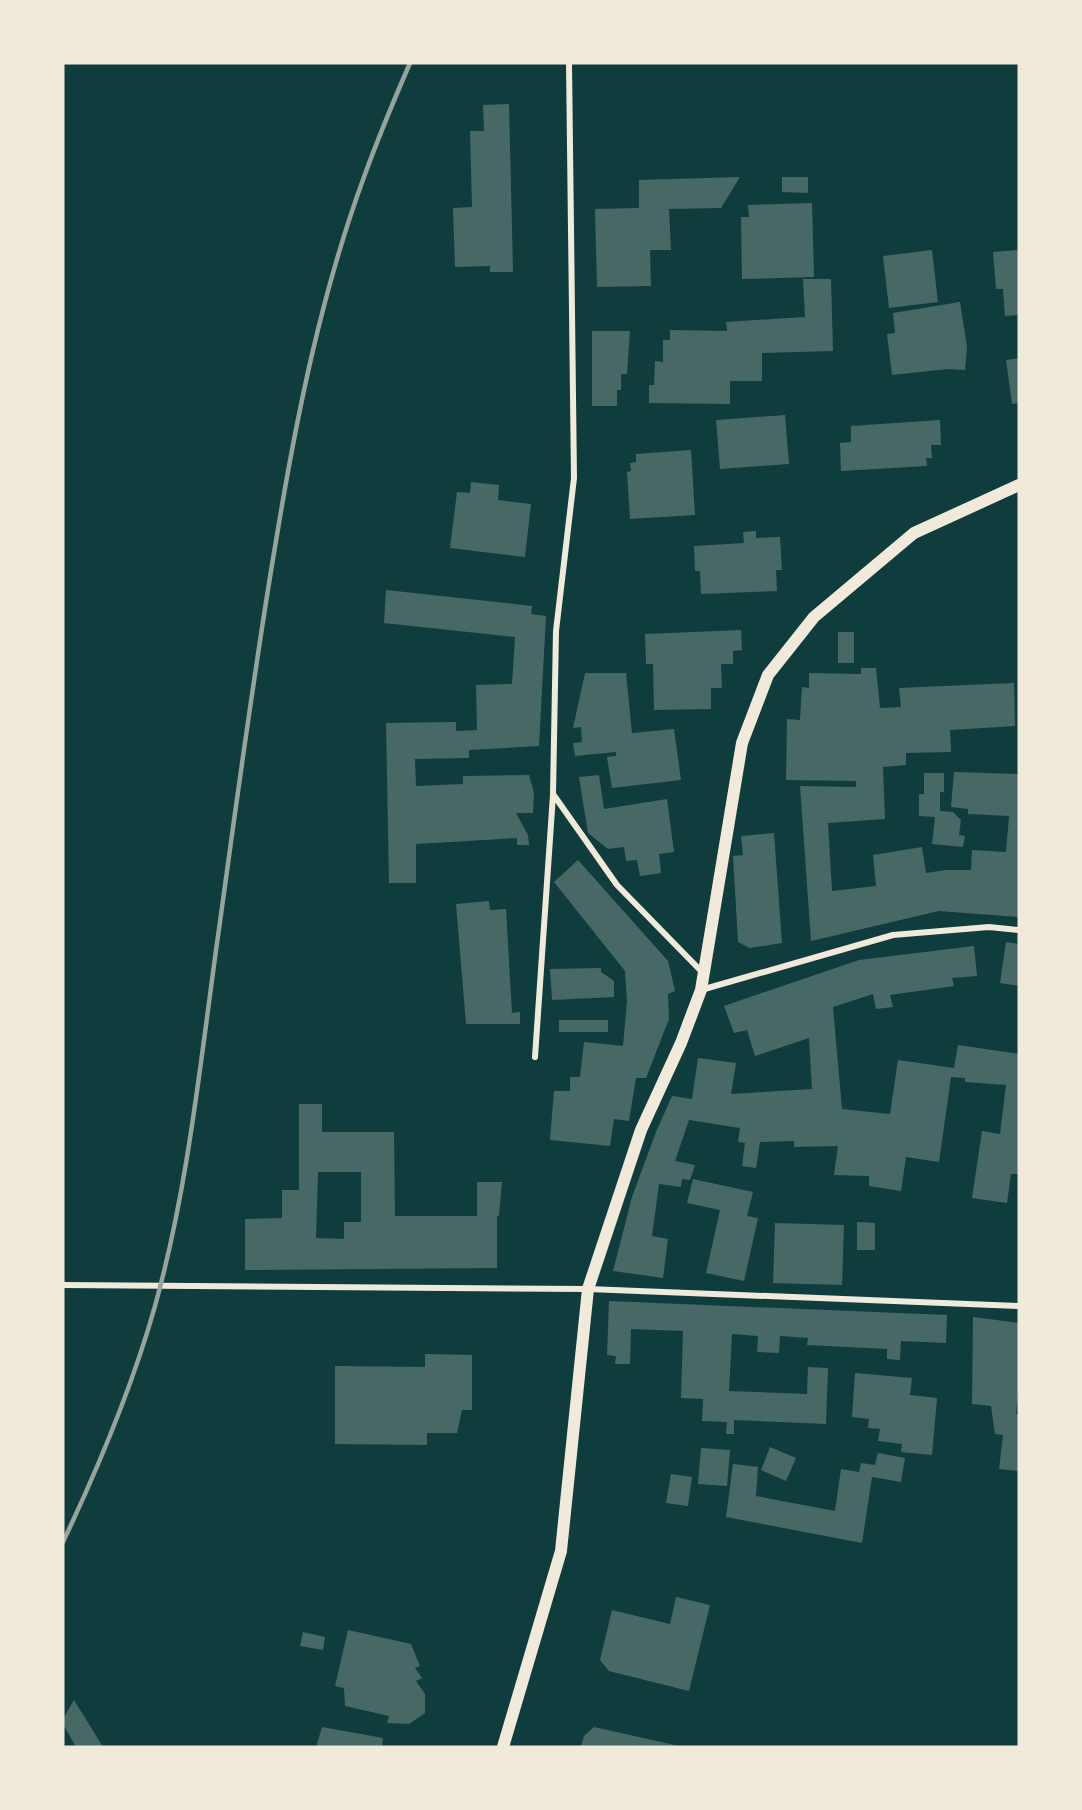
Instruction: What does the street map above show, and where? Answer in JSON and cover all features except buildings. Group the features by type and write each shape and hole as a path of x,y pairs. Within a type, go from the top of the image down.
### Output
{"main road":[{"path":"503,1747 561,1551 588,1289 641,1130 681,1044 701,990 742,743 768,675 814,617 914,533 1019,485"}],"street":[{"path":"535,1057 554,794 556,631 574,478 569,63"},
{"path":"554,794 617,885 704,975"},
{"path":"701,990 893,935 989,927 1019,930"},
{"path":"63,1285 588,1289 1019,1306"}],"railway":[{"path":"63,1542 102,1456 125,1397 146,1337 167,1260 193,1119 260,638 301,403 323,311 349,221 375,148 410,63"}]}
